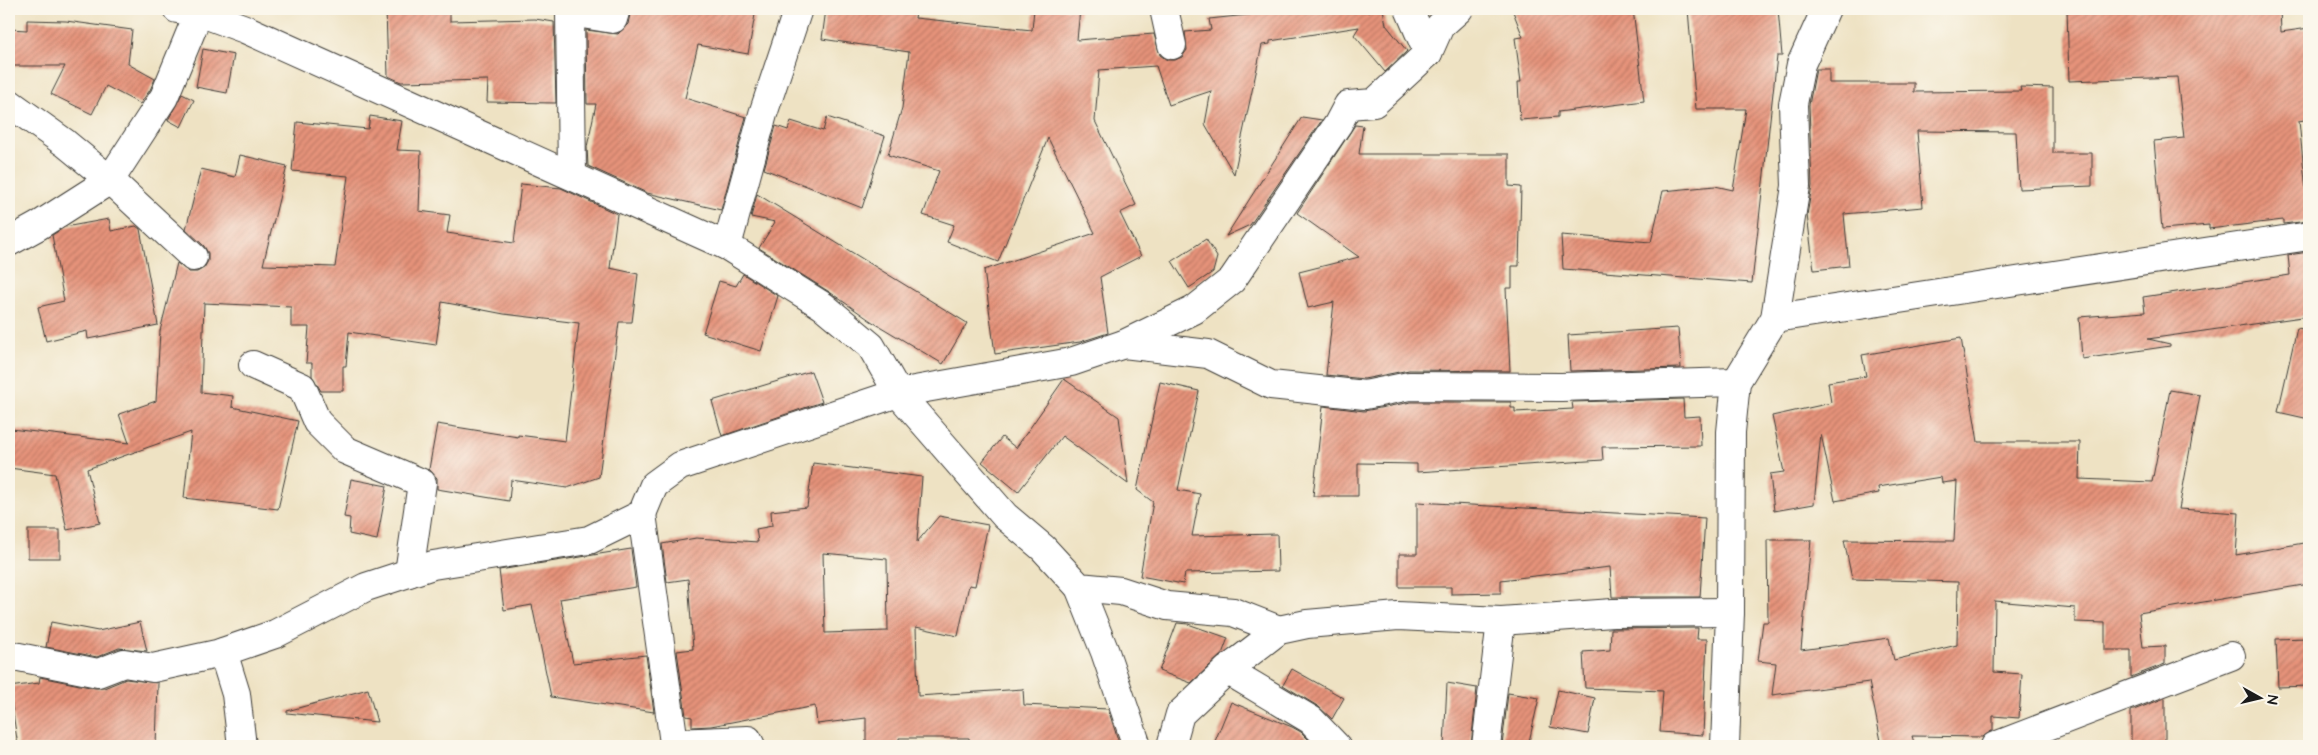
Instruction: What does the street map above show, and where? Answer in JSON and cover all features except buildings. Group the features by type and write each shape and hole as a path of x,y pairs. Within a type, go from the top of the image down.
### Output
{"street":[{"path":"572,175 570,12 613,19 616,9"},
{"path":"727,246 763,114 798,9"},
{"path":"1164,9 1172,45"},
{"path":"1409,9 1428,53"},
{"path":"751,746 748,740 674,742 642,514 654,485 680,466 898,393 1071,362 1124,344 1194,310 1232,280 1338,124 1348,104 1374,103 1428,53 1440,26 1459,9"},
{"path":"1726,746 1730,612 1731,432 1736,382 1775,318 1796,186 1793,104 1801,64 1826,9"},
{"path":"9,242 38,226 110,180 164,97 188,10 246,29 390,96 572,175 727,246 823,306 871,346 898,393 1004,516 1042,548 1079,587 1105,652 1137,746"},
{"path":"9,102 66,143 110,180 193,256"},
{"path":"1775,318 2309,236"},
{"path":"1124,344 1208,354 1271,385 1365,395 1409,386 1562,387 1736,382"},
{"path":"253,365 302,387 317,422 345,450 422,484 409,574"},
{"path":"9,655 98,672 124,663 153,668 223,652 275,634 366,587 433,565 589,540 642,514"},
{"path":"1079,587 1122,591 1167,606 1233,612 1279,630"},
{"path":"1171,746 1180,714 1227,670 1279,630 1307,624 1398,616 1502,621 1613,613 1730,612"},
{"path":"1486,746 1502,621"},
{"path":"223,652 236,694 242,746"},
{"path":"1996,746 2232,656"},
{"path":"1227,670 1311,720 1336,746"}]}
